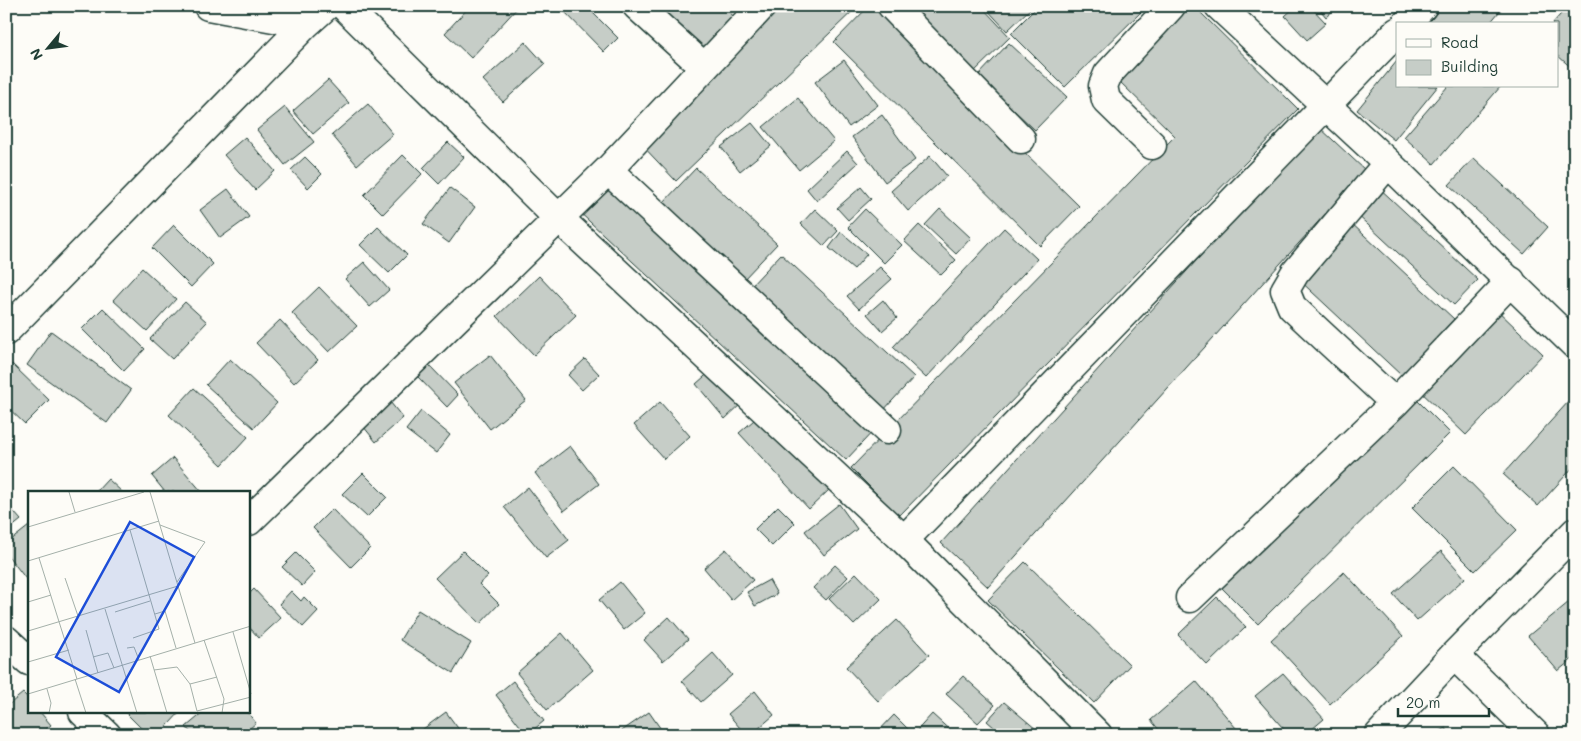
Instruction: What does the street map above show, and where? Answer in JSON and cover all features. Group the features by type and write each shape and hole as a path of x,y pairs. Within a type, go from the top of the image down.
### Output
{"street":[{"path":"208,6 306,24"},
{"path":"6,331 306,24 326,6"},
{"path":"344,6 558,218 904,540 1098,735"},
{"path":"636,6 704,67"},
{"path":"250,520 608,170 762,6"},
{"path":"892,6 1021,139"},
{"path":"1152,145 1106,100 1104,86 1108,74 1172,6"},
{"path":"1219,6 1388,163 1575,345"},
{"path":"1408,22 1422,6"},
{"path":"904,540 1396,33"},
{"path":"1388,163 1295,273 1285,290 1292,308 1395,403"},
{"path":"608,170 887,430"},
{"path":"1190,598 1395,403 1511,281"},
{"path":"1379,735 1454,654 1575,532"},
{"path":"6,640 28,660"},
{"path":"1454,654 1536,735"},
{"path":"86,714 107,735"}],"building":[{"path":"470,6 519,6 471,58 445,33"},
{"path":"559,6 586,6 618,38 604,52"},
{"path":"660,6 724,6 734,17 702,49"},
{"path":"778,6 858,6 676,181 638,141"},
{"path":"869,6 876,6 1079,206 1040,246 834,42"},
{"path":"912,6 981,6 1010,37 972,74 909,9"},
{"path":"984,6 1033,6 1007,31"},
{"path":"1038,6 1147,6 1065,87 1011,33"},
{"path":"1186,6 1194,6 1298,109 899,516 851,468 1175,136 1116,78"},
{"path":"1296,6 1310,6 1326,23 1307,40 1285,16"},
{"path":"1317,6 1338,6 1326,17"},
{"path":"1442,6 1504,6 1491,22 1430,22"},
{"path":"1568,6 1575,6 1575,71 1558,56 1558,22 1554,22"},
{"path":"525,42 545,64 503,102 483,80"},
{"path":"1009,43 1067,97 1035,130 978,76"},
{"path":"844,60 878,105 849,127 815,82"},
{"path":"1396,62 1396,88 1436,88 1394,140 1357,110"},
{"path":"328,80 349,103 313,134 293,111"},
{"path":"1446,88 1499,88 1434,164 1404,137"},
{"path":"798,98 834,141 799,170 763,127"},
{"path":"368,104 393,134 357,165 332,135"},
{"path":"285,107 314,142 285,165 257,130"},
{"path":"882,115 915,160 885,182 852,137"},
{"path":"752,123 771,146 740,171 721,147"},
{"path":"1318,126 1365,170 988,587 941,543"},
{"path":"245,137 275,171 255,190 224,155"},
{"path":"448,142 464,157 439,184 423,168"},
{"path":"847,151 858,163 817,201 807,189"},
{"path":"403,155 422,174 383,214 364,195"},
{"path":"930,156 947,176 908,211 891,191"},
{"path":"305,157 322,174 308,188 291,170"},
{"path":"1474,158 1548,227 1524,254 1449,185"},
{"path":"696,168 777,244 743,280 662,204"},
{"path":"607,176 877,427 846,460 576,209"},
{"path":"1376,185 1478,280 1454,305 1353,211"},
{"path":"861,187 871,199 848,220 837,208"},
{"path":"450,188 475,207 449,243 423,224"},
{"path":"228,189 249,217 220,238 200,210"},
{"path":"815,209 838,231 824,246 801,224"},
{"path":"865,209 902,245 884,263 848,227"},
{"path":"940,209 971,238 956,254 925,225"},
{"path":"1349,221 1454,319 1402,376 1296,277"},
{"path":"174,225 213,264 191,287 152,248"},
{"path":"919,225 956,260 941,275 904,241"},
{"path":"378,227 407,255 389,273 360,245"},
{"path":"1004,228 1037,259 926,378 893,347"},
{"path":"841,232 867,254 854,269 829,248"},
{"path":"781,254 914,377 882,412 749,288"},
{"path":"364,262 389,290 370,307 345,279"},
{"path":"880,267 892,279 859,309 847,296"},
{"path":"142,268 176,299 147,331 113,300"},
{"path":"539,276 576,315 534,355 497,316"},
{"path":"319,287 357,326 329,352 292,313"},
{"path":"883,300 897,318 882,331 867,314"},
{"path":"185,302 207,322 172,359 150,339"},
{"path":"1494,307 1543,354 1466,435 1417,388"},
{"path":"103,308 145,349 124,371 82,329"},
{"path":"280,320 318,360 294,383 256,343"},
{"path":"51,331 131,390 107,423 27,365"},
{"path":"490,355 526,400 490,429 454,383"},
{"path":"230,359 277,403 254,428 206,385"},
{"path":"585,359 599,374 582,390 568,375"},
{"path":"12,364 49,400 25,424 6,406 6,369"},
{"path":"429,365 458,395 447,407 417,376"},
{"path":"713,369 742,403 725,419 696,384"},
{"path":"194,388 248,437 222,465 169,415"},
{"path":"1411,394 1450,433 1258,624 1219,585"},
{"path":"386,397 403,418 376,442 359,421"},
{"path":"1569,401 1575,406 1575,465 1538,506 1503,474"},
{"path":"660,402 690,436 664,459 634,425"},
{"path":"421,411 450,435 436,453 406,430"},
{"path":"761,414 830,489 809,509 739,433"},
{"path":"570,446 599,484 564,511 535,473"},
{"path":"173,458 201,491 164,491 152,476"},
{"path":"1454,466 1517,530 1475,571 1412,508"},
{"path":"363,473 387,497 367,517 342,494"},
{"path":"108,479 121,491 97,491"},
{"path":"528,487 569,540 546,558 504,507"},
{"path":"6,503 21,520 6,532"},
{"path":"839,504 857,529 824,555 805,531"},
{"path":"778,506 795,523 772,546 755,529"},
{"path":"332,509 370,548 351,567 313,528"},
{"path":"28,527 28,578 26,579 6,553 6,544"},
{"path":"726,549 753,580 731,600 704,568"},
{"path":"463,551 488,576 479,584 499,604 480,624 435,578"},
{"path":"1441,551 1465,578 1417,621 1393,594"},
{"path":"296,553 315,572 302,586 282,567"},
{"path":"1025,562 1130,665 1094,703 988,600"},
{"path":"835,565 848,577 826,600 813,588"},
{"path":"1344,572 1403,636 1330,704 1271,640"},
{"path":"856,573 881,599 854,625 829,599"},
{"path":"769,580 777,594 755,606 747,592"},
{"path":"620,582 645,613 624,630 599,600"},
{"path":"254,589 281,618 259,638 250,628 250,593"},
{"path":"291,591 301,601 304,597 318,611 303,627 279,604"},
{"path":"1217,597 1246,627 1207,665 1178,635"},
{"path":"1569,602 1575,608 1575,657 1558,671 1528,636"},
{"path":"418,610 471,643 453,673 400,640"},
{"path":"669,617 688,639 663,661 644,640"},
{"path":"897,620 929,655 878,701 846,667"},
{"path":"562,633 593,670 547,710 517,673"},
{"path":"713,653 732,675 701,702 682,681"},
{"path":"1283,673 1324,719 1305,735 1289,735 1255,696"},
{"path":"963,676 995,705 978,723 946,694"},
{"path":"513,681 544,721 527,735 496,695"},
{"path":"1196,681 1242,735 1163,735 1151,720"},
{"path":"755,691 774,715 751,735 746,735 728,714"},
{"path":"23,693 28,698 28,714 42,714 51,725 39,735 14,735 6,726 6,707"},
{"path":"1004,702 1043,735 1003,735 987,721"},
{"path":"446,712 463,735 415,735"},
{"path":"649,712 665,735 616,735"},
{"path":"127,714 178,714 159,735 148,735"},
{"path":"202,714 249,714 256,723 242,735 193,735 186,727"},
{"path":"932,714 955,735 913,735"},
{"path":"894,715 909,730 904,735 875,735"},
{"path":"1446,728 1450,735 1434,735"}]}
